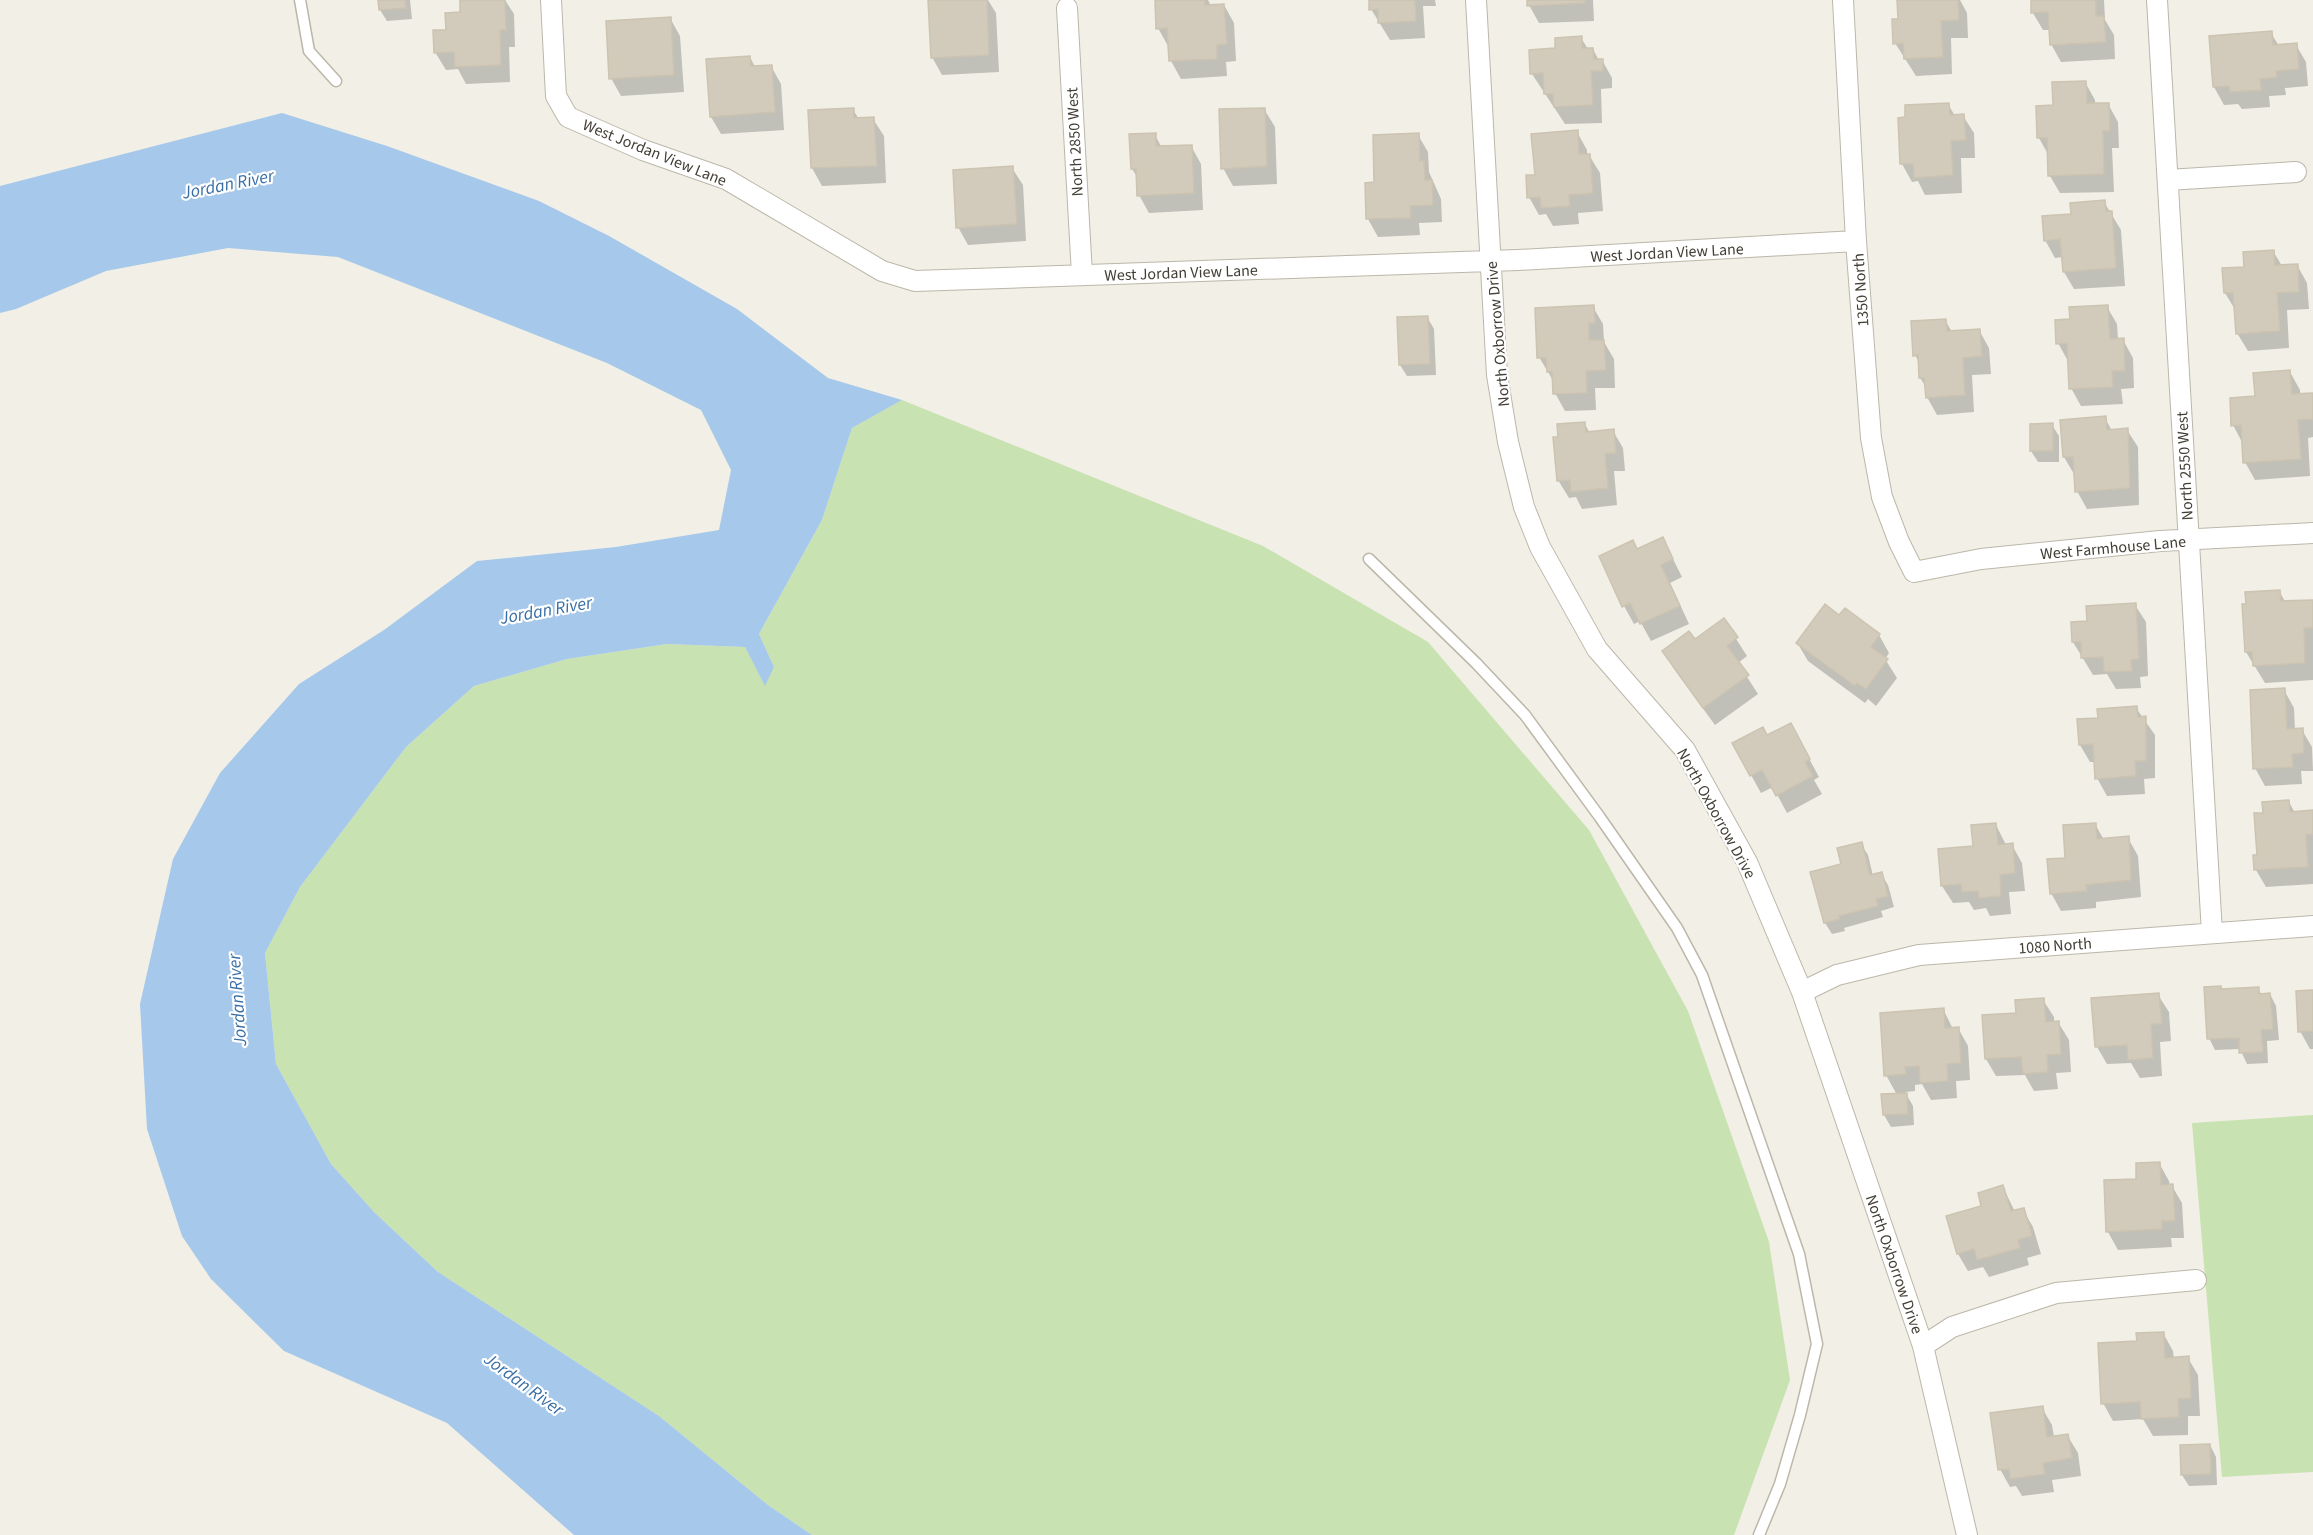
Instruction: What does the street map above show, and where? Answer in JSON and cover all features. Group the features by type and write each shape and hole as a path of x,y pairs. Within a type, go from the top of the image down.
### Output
{"street":[{"name":"West Jordan View Lane","path":"551,0 556,96 568,117 644,150 726,179 882,271 915,281 1491,261 1856,241"},
{"name":"North Oxborrow Drive","path":"1476,0 1497,375 1508,442 1524,507 1540,547 1597,648 1685,750 1747,862 1802,992 1923,1346 1966,1535"},
{"name":"1350 North","path":"1843,0 1856,241 1871,438 1882,497 1899,542 1914,572"},
{"name":"North 2550 West","path":"2157,0 2212,933"},
{"name":"North 2850 West","path":"1067,8 1082,275"},
{"path":"2168,180 2296,172"},
{"name":"West Farmhouse Lane","path":"1914,572 1981,559 2189,540 2313,533"},
{"name":"1080 North","path":"1802,992 1837,975 1919,955 2313,926"},
{"path":"1923,1346 1952,1328 2056,1293 2196,1280"}],"lane":[{"path":"300,0 309,51 336,81"},
{"path":"1370,559 1476,663 1525,715 1677,928 1702,975 1799,1254 1817,1344 1780,1484 1759,1535"}],"green space":[{"path":"902,400 1263,546 1428,642 1589,830 1688,1011 1769,1242 1790,1380 1734,1535 812,1535 768,1505 659,1416 438,1272 374,1212 331,1164 276,1064 265,953 300,887 406,747 474,686 567,659 667,644 745,647 765,685 774,667 759,634 822,520 852,428"},
{"path":"2313,1115 2313,1472 2222,1477 2192,1123"}],"water":[{"name":"Jordan River","path":"282,113 387,146 539,201 609,236 737,309 828,378 902,400 852,428 822,520 759,634 774,667 765,686 745,647 667,644 567,659 474,686 406,747 300,887 265,953 276,1064 331,1164 374,1212 438,1272 659,1416 768,1505 812,1535 574,1535 447,1423 284,1351 211,1279 182,1236 147,1129 140,1004 173,859 220,773 299,684 384,630 477,561 616,547 719,530 731,470 701,410 607,363 338,257 228,248 106,271 16,309 0,313 0,186"}],"building":[{"path":"378,0 405,0 406,8 379,10"},
{"path":"460,0 505,0 506,30 500,30 501,65 455,67 454,52 434,53 433,30 446,30 445,13 460,12"},
{"path":"928,0 987,0 989,55 931,58"},
{"path":"1155,0 1205,0 1205,5 1224,4 1227,44 1217,45 1217,59 1169,61 1167,28 1156,29"},
{"path":"1369,0 1415,0 1416,21 1378,23 1378,9 1369,10"},
{"path":"1527,0 1585,0 1585,3 1527,6"},
{"path":"1897,0 1958,0 1959,20 1941,21 1943,57 1904,59 1903,43 1893,44 1892,19 1898,19"},
{"path":"2031,0 2096,0 2096,16 2104,16 2106,42 2050,45 2048,12 2031,13"},
{"path":"671,17 674,75 609,79 606,21"},
{"path":"2272,31 2273,45 2297,43 2299,69 2276,71 2277,77 2260,79 2261,90 2230,92 2229,86 2213,87 2209,36"},
{"path":"1582,36 1582,48 1593,48 1594,59 1603,59 1603,71 1591,71 1593,105 1554,107 1553,94 1544,94 1543,73 1530,74 1529,50 1555,48 1555,38"},
{"path":"750,56 751,66 772,65 775,112 710,117 706,59"},
{"path":"2086,81 2087,103 2109,103 2110,131 2103,131 2104,174 2048,176 2047,138 2037,138 2036,106 2053,105 2052,82"},
{"path":"1949,103 1950,115 1964,114 1966,140 1951,141 1953,175 1914,178 1913,164 1900,164 1898,118 1905,117 1905,105"},
{"path":"854,108 854,118 874,117 877,166 811,168 808,110"},
{"path":"1265,108 1267,166 1221,169 1219,109"},
{"path":"1578,130 1579,154 1590,154 1593,193 1569,195 1570,206 1541,208 1540,197 1527,198 1526,175 1535,175 1531,134"},
{"path":"1156,133 1156,146 1192,145 1194,193 1137,196 1136,169 1131,169 1129,134"},
{"path":"1419,133 1420,161 1424,160 1425,180 1432,180 1433,205 1410,206 1411,218 1366,219 1365,183 1374,182 1373,135"},
{"path":"1013,166 1017,224 956,228 953,170"},
{"path":"2105,200 2106,211 2112,211 2116,268 2063,272 2060,239 2044,241 2042,216 2071,214 2070,203"},
{"path":"2274,250 2275,265 2298,264 2299,292 2277,293 2280,331 2236,334 2233,293 2224,293 2222,268 2244,267 2243,252"},
{"path":"1594,305 1595,323 1589,324 1589,340 1604,340 1606,370 1586,371 1587,393 1553,394 1552,372 1547,372 1546,358 1537,358 1535,308"},
{"path":"2108,305 2110,339 2124,338 2125,371 2112,371 2113,387 2069,389 2067,343 2056,344 2055,320 2070,319 2069,307"},
{"path":"1428,316 1430,364 1399,365 1397,317"},
{"path":"1946,319 1947,331 1980,329 1982,356 1963,358 1965,395 1926,398 1924,378 1919,378 1918,355 1913,356 1911,321"},
{"path":"2290,370 2292,394 2313,393 2313,419 2298,420 2301,459 2243,463 2241,425 2231,426 2230,398 2255,396 2253,373"},
{"path":"2106,416 2107,430 2128,428 2130,488 2075,492 2073,457 2063,457 2060,420"},
{"path":"1585,422 1586,432 1614,429 1616,453 1605,454 1608,488 1571,492 1570,480 1557,481 1553,437 1558,437 1557,424"},
{"path":"2053,423 2053,451 2030,451 2030,424"},
{"path":"1663,537 1673,559 1661,565 1680,606 1640,624 1630,603 1622,607 1599,556 1633,540 1637,549"},
{"path":"2280,590 2281,601 2313,600 2313,628 2304,628 2305,663 2253,666 2252,652 2245,652 2242,604 2246,604 2245,592"},
{"path":"2136,603 2139,659 2131,660 2132,671 2104,672 2103,657 2081,658 2081,642 2072,642 2071,622 2087,621 2086,606"},
{"path":"1825,604 1839,615 1845,608 1880,634 1871,647 1888,659 1866,689 1857,683 1855,686 1796,643"},
{"path":"1724,618 1738,637 1727,646 1749,675 1703,708 1662,651 1689,631 1695,639"},
{"path":"2285,688 2287,729 2303,728 2304,753 2292,754 2293,767 2253,769 2250,690"},
{"path":"2137,706 2138,717 2146,716 2146,761 2135,761 2136,776 2095,779 2093,744 2079,745 2077,719 2098,718 2097,709"},
{"path":"1791,723 1810,759 1805,762 1813,776 1776,796 1762,770 1750,776 1732,743 1763,727 1767,735"},
{"path":"2289,800 2290,812 2313,810 2313,834 2306,835 2308,867 2254,870 2253,855 2257,855 2254,813 2263,813 2262,802"},
{"path":"1996,823 1998,845 2013,843 2015,873 2000,875 2001,896 1979,898 1978,891 1962,892 1961,884 1941,886 1938,849 1973,846 1971,825"},
{"path":"2096,823 2097,839 2129,836 2131,880 2086,885 2087,891 2050,894 2047,859 2065,858 2063,825"},
{"path":"1862,842 1870,875 1882,872 1888,896 1876,899 1878,906 1839,916 1840,919 1824,923 1810,872 1841,864 1837,848"},
{"path":"2221,986 2221,989 2259,987 2259,994 2270,993 2273,1029 2261,1030 2263,1052 2239,1053 2239,1038 2207,1039 2204,987"},
{"path":"2313,990 2313,1031 2298,1032 2296,991"},
{"path":"2159,993 2162,1024 2151,1024 2153,1058 2128,1060 2127,1045 2095,1047 2091,998"},
{"path":"2044,998 2046,1022 2059,1021 2061,1054 2047,1055 2048,1072 2023,1074 2021,1057 1985,1059 1982,1015 2016,1013 2015,1000"},
{"path":"1944,1008 1945,1028 1959,1027 1961,1063 1947,1064 1948,1081 1920,1083 1919,1066 1905,1067 1906,1074 1884,1076 1880,1013"},
{"path":"1907,1093 1908,1114 1883,1115 1881,1094"},
{"path":"2160,1162 2161,1185 2173,1184 2175,1221 2162,1221 2162,1229 2106,1232 2104,1180 2136,1179 2136,1163"},
{"path":"2003,1185 2011,1211 2024,1208 2032,1236 2018,1240 2020,1248 1977,1260 1974,1249 1957,1254 1946,1216 1981,1206 1978,1193"},
{"path":"2164,1332 2165,1358 2189,1356 2191,1398 2178,1399 2179,1417 2141,1419 2140,1402 2101,1404 2098,1343 2137,1341 2136,1333"},
{"path":"2043,1406 2047,1437 2068,1434 2072,1458 2043,1463 2045,1474 2010,1479 2009,1469 1998,1470 1990,1413"},
{"path":"2210,1444 2211,1474 2181,1475 2180,1445"}]}
